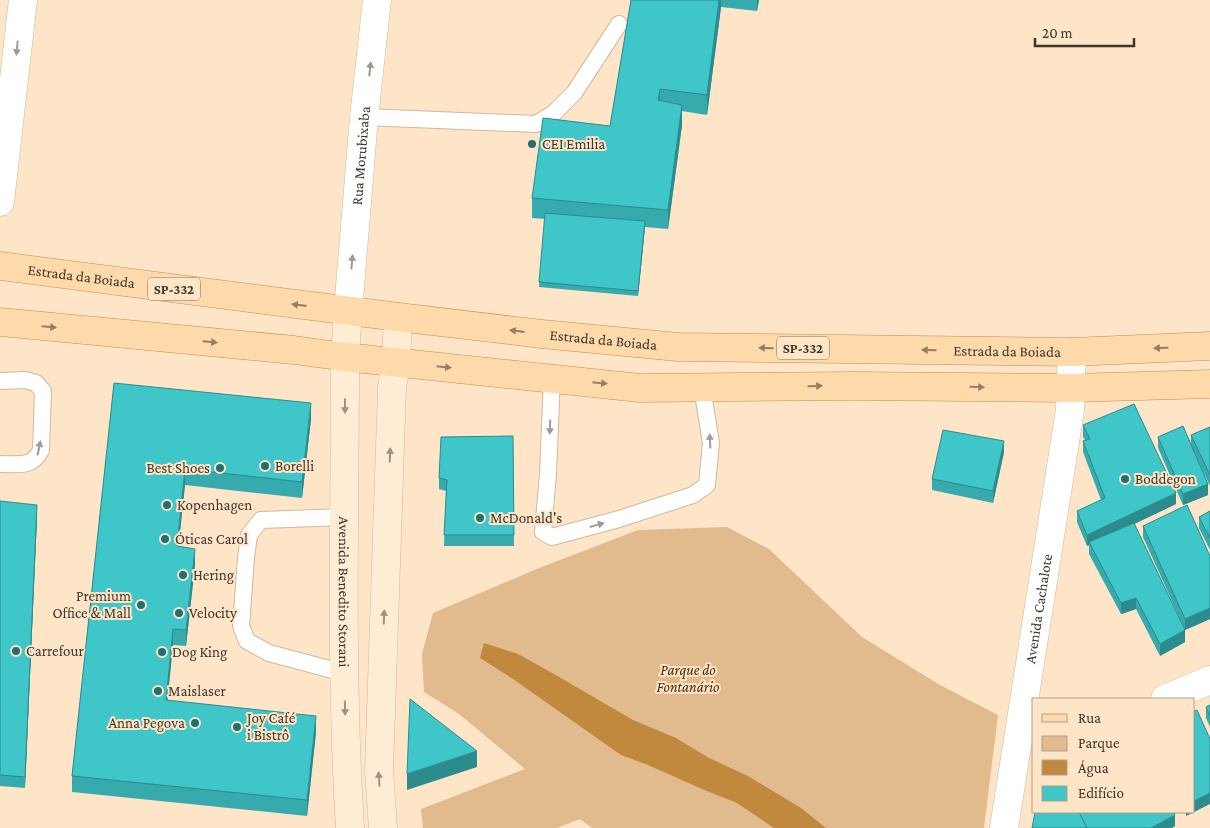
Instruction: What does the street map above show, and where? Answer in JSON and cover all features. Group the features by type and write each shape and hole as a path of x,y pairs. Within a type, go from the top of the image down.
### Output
{"main road":[{"name":"Estrada da Boiada","path":"0,266 398,317 542,334 678,347 1072,352 1210,346"},
{"name":"Avenida Benedito Storani","path":"348,311 345,357 344,673 350,828"},
{"path":"383,828 379,770 392,388 396,362 398,317"},
{"path":"0,322 294,350 640,388 864,386 1071,388 1210,384"}],"street":[{"path":"0,202 23,0"},
{"name":"Rua Morubixaba","path":"348,311 364,117 377,0"},
{"name":"Avenida Cachalote","path":"1032,698 1070,410 1072,352"},
{"path":"1166,698 1210,680"},
{"name":"Avenida Cachalote","path":"1004,828 1024,759 1032,698"}],"lane":[{"path":"364,117 536,124 554,114 574,92 619,24"},
{"path":"552,378 548,474 543,532 552,537 620,519 693,495 708,486 711,443 702,387"},
{"path":"0,381 25,380 36,383 43,391 41,450 38,457 32,462 24,464 0,464"},
{"path":"344,673 269,653 247,641 242,626 249,535 262,520 345,517"}],"green space":[{"name":"Parque do Fontanário","path":"727,527 769,549 862,637 940,685 998,715 984,828 592,828 580,819 557,828 423,828 421,809 525,769 459,714 424,692 422,654 433,613 539,568 638,530"}],"water":[{"path":"484,643 518,654 633,720 676,738 709,758 748,776 801,808 826,828 774,828 737,803 621,755 480,658"}],"building":[{"path":"631,0 719,0 707,95 660,89 658,100 682,105 668,210 532,198 543,118 610,126"},
{"path":"545,213 645,221 638,291 539,282"},
{"name":"Premium Office & Mall","path":"114,383 311,403 302,482 185,469 177,546 195,549 186,630 173,629 166,700 316,716 307,800 72,776"},
{"path":"1134,404 1176,493 1087,535 1077,511 1105,498 1083,441 1090,439 1083,425"},
{"path":"1183,426 1208,484 1183,494 1158,437"},
{"path":"1210,427 1210,475 1191,435"},
{"path":"943,430 1004,441 993,491 932,479"},
{"name":"McDonald's","path":"513,436 514,535 444,535 447,480 439,478 441,437"},
{"name":"Carrefour","path":"0,501 37,505 25,777 0,775"},
{"path":"1187,505 1210,556 1210,608 1185,619 1143,526"},
{"path":"1210,511 1210,538 1199,517"},
{"path":"1134,523 1185,630 1160,644 1136,598 1121,603 1089,542"},
{"path":"410,699 477,751 407,774"},
{"path":"1210,705 1210,716 1206,707"},
{"path":"1197,710 1210,739 1210,793 1195,800 1195,711"},
{"path":"1035,813 1080,813 1087,828 1032,828"},
{"path":"1080,813 1174,813 1175,815 1151,828 1087,828"}],"place":[{"name":"CEI Emilia","path":"532,144"},
{"name":"Borelli","path":"265,466"},
{"name":"Best Shoes","path":"220,468"},
{"name":"Boddegon","path":"1125,479"},
{"name":"Kopenhagen","path":"167,505"},
{"name":"McDonald's","path":"480,518"},
{"name":"Óticas Carol","path":"165,539"},
{"name":"Hering","path":"183,575"},
{"name":"Premium Office & Mall","path":"141,605"},
{"name":"Velocity","path":"179,613"},
{"name":"Carrefour","path":"16,651"},
{"name":"Dog King","path":"162,652"},
{"name":"Maislaser","path":"158,691"},
{"name":"Anna Pegova","path":"195,723"},
{"name":"Joy Café i Bistrô","path":"237,727"}]}
